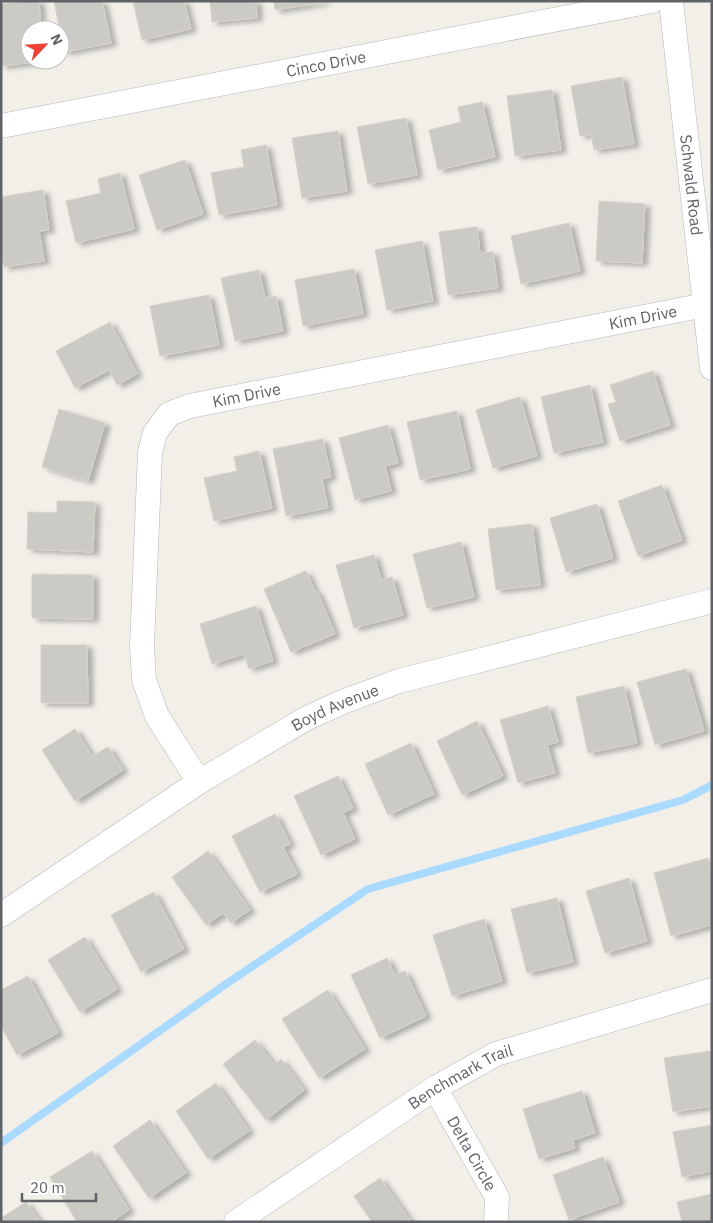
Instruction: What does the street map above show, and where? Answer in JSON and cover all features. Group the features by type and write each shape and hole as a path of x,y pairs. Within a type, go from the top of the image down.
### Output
{"street":[{"name":"Cinco Drive","path":"1,126 652,1"},
{"name":"Schwald Road","path":"670,1 712,368"},
{"name":"Kim Drive","path":"199,782 157,716 144,680 142,646 150,452 155,433 169,414 200,404 705,305"},
{"name":"Boyd Avenue","path":"1,915 199,782 307,718 345,701 399,681 712,601"},
{"name":"Benchmark Trail","path":"236,1222 435,1088 496,1054 712,990"},
{"name":"Delta Circle","path":"435,1088 496,1197 496,1222"}],"building":[{"path":"39,1 40,20 20,20 20,64 1,66 1,4"},
{"path":"54,1 102,1 111,43 70,51 70,20 58,20"},
{"path":"133,1 184,1 191,29 142,40"},
{"path":"210,1 256,1 257,18 212,22"},
{"path":"274,1 325,1 325,2 275,10"},
{"path":"622,77 634,144 594,150 591,134 580,136 571,86"},
{"path":"552,90 561,150 515,156 507,96"},
{"path":"482,102 495,157 438,170 429,130 461,122 458,107"},
{"path":"406,118 417,175 368,184 357,127"},
{"path":"338,131 347,191 302,198 292,138"},
{"path":"266,145 277,205 219,215 211,173 244,167 241,150"},
{"path":"185,160 203,214 157,230 139,175"},
{"path":"120,173 134,229 76,243 66,201 101,193 98,179"},
{"path":"43,190 49,230 39,231 44,261 4,267 1,253 1,197"},
{"path":"599,201 645,204 642,263 596,261"},
{"path":"569,223 580,271 521,284 511,236"},
{"path":"477,227 480,253 493,252 498,288 448,295 439,232"},
{"path":"422,241 433,301 387,310 375,250"},
{"path":"354,269 363,314 303,326 295,280"},
{"path":"259,270 265,298 276,296 283,331 235,341 221,278"},
{"path":"209,295 219,345 160,356 150,306"},
{"path":"110,322 137,374 117,385 109,370 75,388 56,351"},
{"path":"653,371 670,425 620,441 608,404 616,402 610,385"},
{"path":"590,385 603,442 554,453 541,397"},
{"path":"520,397 537,456 493,468 476,410"},
{"path":"59,409 105,423 88,481 42,467"},
{"path":"457,411 470,469 420,480 407,422"},
{"path":"388,425 398,463 385,466 391,491 355,500 339,438"},
{"path":"323,439 331,477 322,479 328,508 286,516 273,449"},
{"path":"259,451 272,508 214,521 204,478 237,471 234,457"},
{"path":"662,485 682,540 638,556 618,501"},
{"path":"57,501 95,502 93,552 27,549 28,512 57,513"},
{"path":"597,504 613,558 566,572 550,518"},
{"path":"532,524 540,585 496,590 488,529"},
{"path":"461,542 474,597 427,608 413,554"},
{"path":"374,555 381,580 392,577 403,615 354,628 336,565"},
{"path":"306,571 315,592 317,591 335,634 291,652 264,589"},
{"path":"32,574 93,575 93,619 32,618"},
{"path":"256,606 273,661 249,669 244,654 212,664 200,624"},
{"path":"41,645 87,645 88,703 41,703"},
{"path":"686,669 704,731 655,745 637,682"},
{"path":"624,686 637,743 588,753 576,697"},
{"path":"548,706 558,742 547,745 555,773 518,783 500,720"},
{"path":"477,721 503,776 462,795 437,741"},
{"path":"75,729 92,756 108,747 123,770 75,801 42,750"},
{"path":"411,743 434,794 388,815 365,764"},
{"path":"338,776 353,808 343,813 355,839 321,855 294,796"},
{"path":"275,814 290,844 283,847 297,874 260,892 232,836"},
{"path":"208,851 250,910 231,923 223,913 206,925 172,877"},
{"path":"708,858 712,874 712,925 671,936 654,873"},
{"path":"629,878 647,941 605,953 586,891"},
{"path":"154,892 184,949 141,972 111,915"},
{"path":"557,898 573,962 527,973 511,909"},
{"path":"484,919 502,981 452,996 433,935"},
{"path":"85,937 117,989 80,1012 48,960"},
{"path":"387,958 395,975 405,971 426,1016 380,1038 351,975"},
{"path":"28,976 58,1033 17,1055 1,1026 1,990"},
{"path":"328,990 365,1049 319,1078 282,1019"},
{"path":"255,1040 274,1065 281,1059 304,1090 266,1120 223,1064"},
{"path":"712,1051 712,1106 673,1112 664,1058"},
{"path":"216,1083 249,1131 208,1159 176,1111"},
{"path":"582,1091 595,1133 573,1140 575,1148 539,1159 523,1109"},
{"path":"150,1120 186,1173 149,1198 113,1146"},
{"path":"712,1125 712,1171 682,1177 673,1132"},
{"path":"92,1151 129,1210 111,1222 77,1222 50,1177"},
{"path":"603,1157 619,1202 569,1220 553,1175"},
{"path":"380,1178 411,1222 372,1222 354,1196"},
{"path":"712,1194 712,1222 682,1222 677,1202"},
{"path":"26,1202 40,1222 1,1222 1,1218"}],"waterway":[{"path":"1,1143 226,984 368,889 683,800 712,785"}]}
